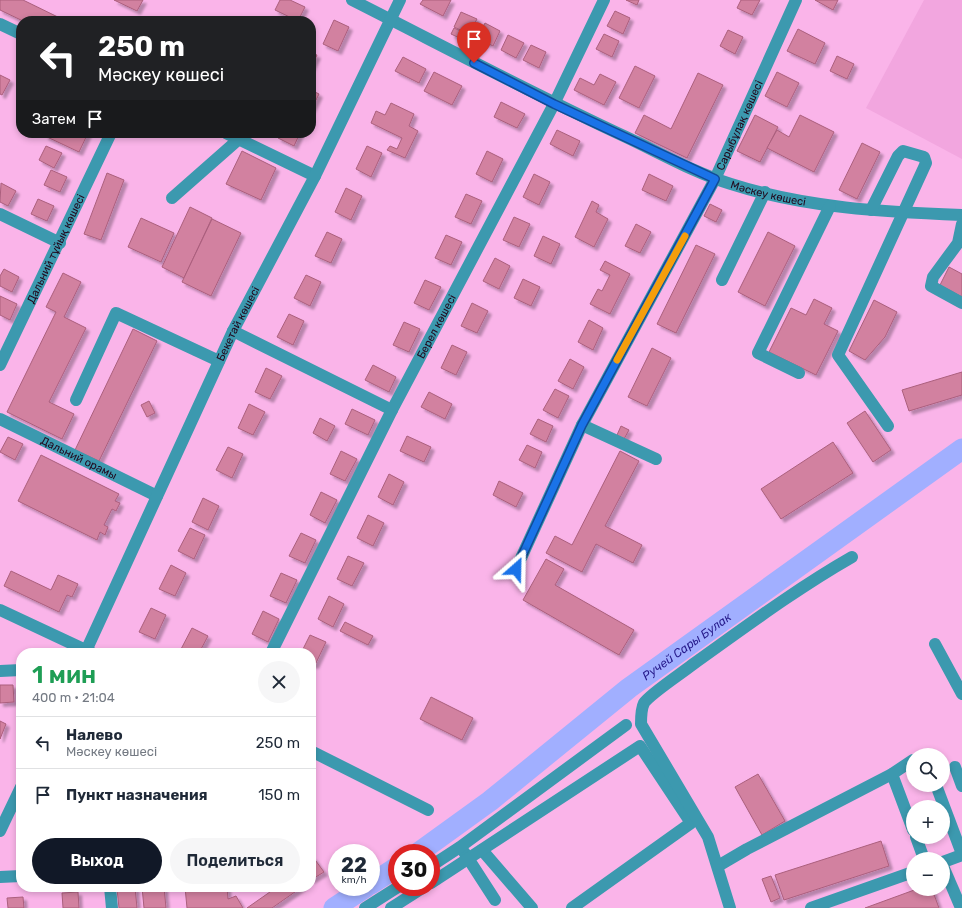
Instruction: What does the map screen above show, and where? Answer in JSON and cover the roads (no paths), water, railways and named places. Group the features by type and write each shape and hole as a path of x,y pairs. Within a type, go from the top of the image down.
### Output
{"street":[{"name":"Мәскеу көшесі","path":"352,0 554,104 715,179 804,202 830,206 902,213 962,215"},
{"name":"Бекетай көшесі","path":"90,648 232,331 315,176 400,0"},
{"name":"Берел көшесі","path":"273,648 392,410 554,104 604,0"},
{"name":"Сарыбұлақ көшесі","path":"516,569 582,425 715,179 796,0"},
{"path":"0,24 16,32"},
{"name":"Дальний тұйық көшесі","path":"0,365 60,244 109,138"},
{"path":"172,198 239,139 315,176"},
{"path":"871,210 898,156 903,151 924,158 926,163 838,356 888,426"},
{"path":"722,280 765,192"},
{"path":"799,373 758,353 830,206"},
{"path":"0,214 60,244"},
{"path":"962,224 958,243 934,277 931,286 962,303"},
{"path":"76,400 116,313 219,361"},
{"path":"232,331 392,410"},
{"name":"Дальний орамы","path":"0,419 158,496"},
{"path":"582,425 656,459"},
{"path":"730,908 708,837 641,724 641,714 644,703 672,680 770,610 819,576 852,557"},
{"path":"0,610 80,648"},
{"path":"936,644 962,694"},
{"path":"0,671 16,670"},
{"path":"440,860 460,848 626,725"},
{"path":"440,877 640,746 691,823 572,908"},
{"path":"316,754 428,810"},
{"path":"718,866 746,849 892,774 906,765"},
{"path":"954,767 962,786"},
{"path":"892,774 906,811"},
{"path":"939,792 962,855 950,859"},
{"path":"0,831 16,797"},
{"path":"460,848 469,858 495,900"},
{"path":"482,850 532,908"},
{"path":"811,908 906,874"},
{"path":"0,877 16,876"},
{"path":"950,881 962,908"},
{"path":"110,892 112,908"},
{"path":"365,908 388,893"},
{"path":"391,908 410,896"}],"waterway":[{"name":"Ручей Сары Булак","path":"430,844 490,801 629,688 962,449"},
{"name":"Ручей Сары Булак","path":"380,878 388,873"},
{"name":"Ручей Сары Булак","path":"334,908 352,896"}]}
